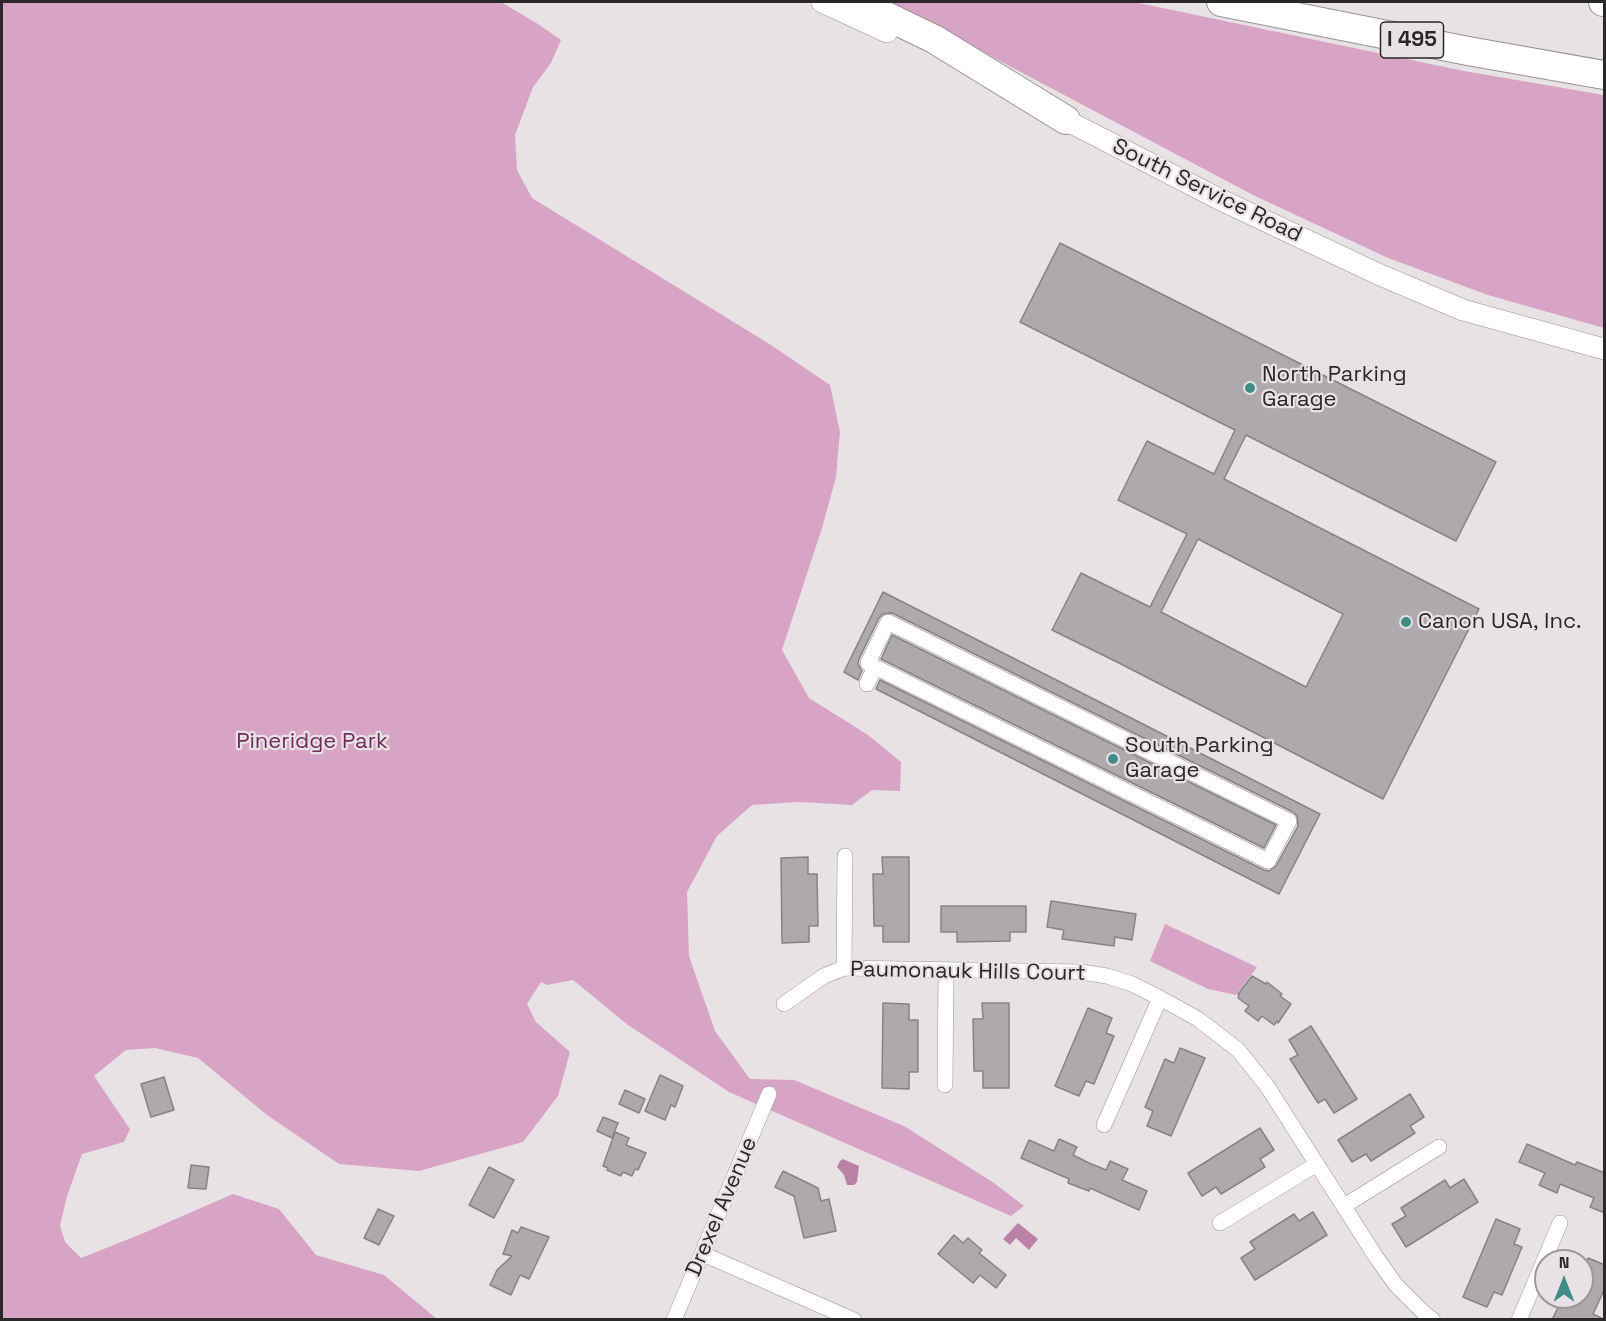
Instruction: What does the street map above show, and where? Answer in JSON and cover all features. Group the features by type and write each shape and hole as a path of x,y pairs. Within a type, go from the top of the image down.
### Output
{"highway":[{"path":"857,2 934,39 1066,120"},
{"name":"I 495","path":"1221,2 1468,51 1605,75"}],"main road":[{"name":"South Service Road","path":"822,2 941,57 1219,199 1377,274 1463,310 1605,349"}],"street":[{"path":"888,622 1289,821 1268,861 875,667 868,663 888,622"},
{"path":"867,684 875,667"},
{"path":"844,856 844,968"},
{"name":"Paumonauk Hills Court","path":"784,1004 824,976 844,968 1081,972 1107,976 1160,998 1198,1019 1238,1050 1267,1086 1396,1285 1433,1320"},
{"path":"945,1085 946,970"},
{"path":"1104,1125 1160,998"},
{"name":"Drexel Avenue","path":"674,1320 769,1094"},
{"path":"1344,1206 1439,1147"},
{"path":"1220,1222 1317,1164"},
{"path":"1519,1320 1560,1223"},
{"path":"703,1254 854,1320"}],"green space":[{"name":"Pineridge Park","path":"2,2 501,2 561,40 551,63 533,87 515,135 517,170 532,198 771,345 830,385 840,432 836,477 822,528 782,650 809,698 868,735 901,762 900,791 872,790 852,805 799,802 752,805 717,836 687,892 689,956 715,1031 750,1079 794,1080 904,1126 994,1183 1024,1206 1011,1216 729,1092 628,1025 573,980 547,985 541,982 527,1004 536,1022 570,1052 558,1096 523,1142 419,1171 339,1164 267,1115 198,1058 155,1048 126,1050 94,1076 130,1129 124,1142 82,1154 67,1196 60,1226 65,1242 81,1258 233,1194 279,1209 316,1255 384,1275 437,1319 2,1320"},
{"path":"881,2 1134,2 1464,71 1604,95 1604,328 1488,295 1388,258 1255,196 947,33"},
{"path":"1165,924 1257,967 1236,995 1208,989 1150,961"}],"shaded area":[{"path":"843,1159 859,1166 857,1182 854,1185 847,1185 844,1175 837,1167"},
{"path":"1018,1223 1038,1239 1029,1250 1016,1238 1010,1245 1003,1239"}],"building":[{"path":"1060,243 1496,462 1456,541 1246,435 1224,479 1479,609 1383,799 1052,630 1081,573 1150,607 1187,534 1118,500 1147,441 1214,474 1235,430 1020,322","holes":["1198,539 1343,614 1306,687 1161,612"]},
{"path":"883,592 1320,814 1279,894 876,689 880,680 1264,870 1269,871 1276,866 1298,826 1297,816 1293,812 892,613 883,614 879,618 859,659 858,664 862,671 858,680 844,672"},
{"path":"892,635 1276,825 1264,848 881,659"},
{"path":"808,857 808,874 817,874 818,926 809,926 809,942 782,943 781,858"},
{"path":"882,857 909,857 909,942 883,942 883,926 874,926 873,874 883,874"},
{"path":"1051,901 1136,914 1132,940 1115,937 1114,946 1062,939 1064,930 1047,927"},
{"path":"941,906 1026,906 1026,932 1010,932 1010,941 957,942 957,932 941,932"},
{"path":"1252,976 1266,984 1267,982 1291,1004 1278,1023 1277,1021 1274,1025 1262,1016 1258,1021 1245,1011 1249,1006 1238,998 1238,994"},
{"path":"883,1003 909,1004 909,1020 918,1020 918,1072 909,1072 909,1089 882,1088"},
{"path":"982,1003 1009,1003 1009,1088 983,1088 983,1071 974,1071 973,1019 983,1019"},
{"path":"1088,1008 1112,1018 1106,1033 1114,1036 1094,1084 1086,1081 1079,1096 1055,1086"},
{"path":"1311,1026 1357,1099 1334,1113 1325,1099 1318,1103 1290,1059 1298,1055 1289,1040"},
{"path":"1180,1048 1205,1058 1171,1136 1147,1126 1153,1111 1145,1107 1165,1059 1174,1063"},
{"path":"660,1075 683,1086 675,1107 671,1105 665,1120 645,1111"},
{"path":"164,1077 174,1110 151,1117 141,1084"},
{"path":"625,1090 645,1099 639,1113 619,1104"},
{"path":"1410,1094 1424,1117 1410,1126 1415,1133 1371,1161 1366,1154 1352,1162 1338,1140"},
{"path":"603,1117 618,1123 612,1138 597,1131"},
{"path":"1260,1128 1274,1150 1260,1159 1265,1167 1221,1194 1216,1187 1202,1196 1188,1173"},
{"path":"615,1132 629,1138 626,1145 646,1153 638,1170 635,1169 632,1176 623,1172 621,1176 603,1166"},
{"path":"1059,1139 1077,1147 1073,1155 1089,1163 1106,1170 1110,1161 1128,1169 1122,1180 1147,1191 1139,1210 1090,1188 1089,1191 1068,1183 1069,1179 1021,1158 1029,1140 1054,1151"},
{"path":"1527,1144 1575,1165 1577,1162 1605,1173 1605,1213 1590,1207 1594,1198 1560,1184 1557,1193 1539,1185 1545,1173 1519,1162"},
{"path":"191,1165 209,1167 206,1189 188,1188"},
{"path":"489,1167 514,1180 494,1218 469,1205"},
{"path":"783,1171 818,1188 821,1201 829,1199 836,1231 804,1238 794,1196 775,1187"},
{"path":"1464,1179 1478,1202 1406,1247 1392,1224 1406,1216 1401,1208 1445,1180 1450,1188"},
{"path":"378,1209 394,1216 379,1245 364,1238"},
{"path":"1313,1212 1327,1235 1255,1280 1241,1258 1255,1249 1250,1242 1294,1214 1299,1221"},
{"path":"1496,1219 1520,1229 1514,1244 1522,1247 1502,1295 1494,1292 1487,1307 1463,1297"},
{"path":"521,1227 549,1237 529,1279 520,1275 511,1295 490,1285 497,1270 512,1256 503,1254 512,1230 518,1233"},
{"path":"954,1235 963,1243 968,1238 982,1250 979,1253 1006,1275 996,1288 980,1275 973,1283 938,1254"},
{"path":"1594,1260 1605,1265 1605,1288 1593,1314 1605,1320 1552,1320 1557,1309 1594,1309"}],"place":[{"name":"North Parking Garage","path":"1250,388"},
{"name":"Canon USA, Inc.","path":"1406,622"},
{"name":"South Parking Garage","path":"1113,759"}]}
